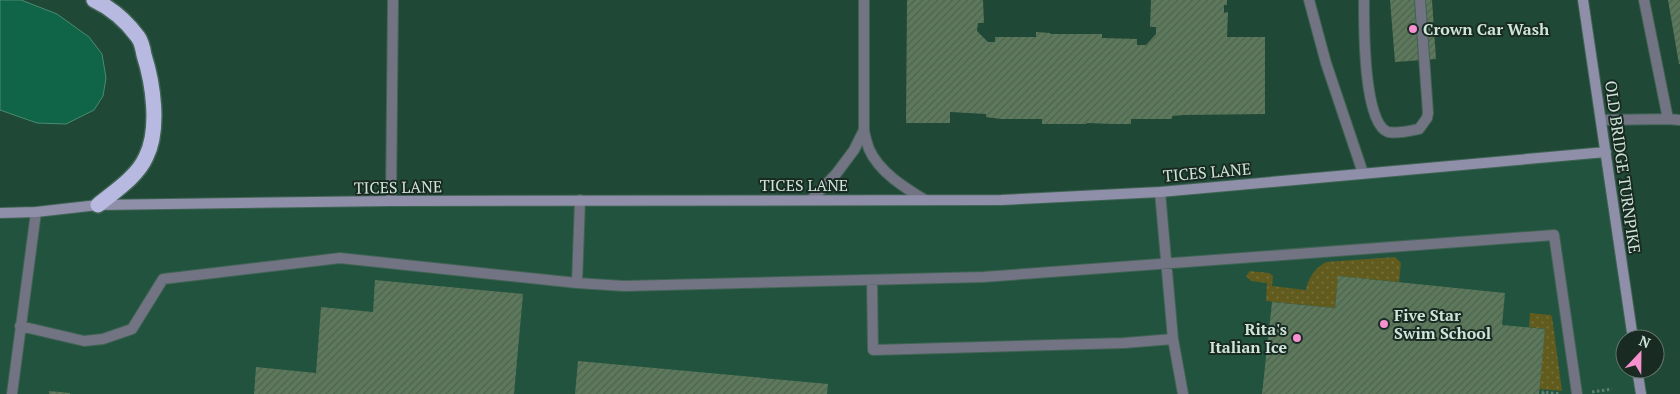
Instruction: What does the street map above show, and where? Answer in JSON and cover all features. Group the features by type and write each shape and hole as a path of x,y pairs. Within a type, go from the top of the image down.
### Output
{"highway":[{"path":"94,0 108,7 139,38 153,93 153,132 146,157 132,176 98,205"}],"street":[{"name":"OLD BRIDGE TURNPIKE","path":"1583,0 1632,329"},
{"name":"TICES LANE","path":"0,213 36,212 98,205 391,201 1001,200 1160,192 1606,152"},
{"path":"1639,379 1641,394"}],"lane":[{"path":"391,201 393,0"},
{"path":"864,0 864,130 870,151 877,162 899,184 925,200"},
{"path":"1309,0 1326,63 1363,173"},
{"path":"1364,0 1366,72 1377,123 1388,132 1419,130 1427,118 1420,0"},
{"path":"1644,0 1668,119"},
{"path":"1601,120 1680,120"},
{"path":"811,200 836,174 854,150 864,130"},
{"path":"1160,192 1173,339 1183,394"},
{"path":"578,284 580,200"},
{"path":"12,394 36,212"},
{"path":"20,326 84,341 103,339 132,329 163,279 340,258 578,284 624,286 983,278 1554,234 1577,394"},
{"path":"872,280 873,350 1124,343 1173,339"}],"path":[{"path":"1589,392 1612,389"},
{"path":"1542,394 1543,392 1560,394"}],"shaded area":[{"path":"0,0 21,0 57,14 89,37 102,54 106,78 103,96 94,110 66,124 37,123 0,110"},
{"path":"1606,152 1632,329 1615,329 1615,379 1639,379 1641,394 0,394 0,213 98,205 1001,200"},
{"path":"1395,257 1401,263 1399,282 1338,276 1335,308 1266,301 1267,283 1251,281 1246,276 1250,271 1269,273 1273,276 1272,286 1306,290 1308,281 1313,274 1326,262"},
{"path":"1530,313 1551,315 1552,317 1562,391 1539,389 1545,329 1529,327"}],"building":[{"path":"907,0 983,0 984,23 978,23 977,31 988,42 995,42 995,37 1036,37 1036,32 1050,34 1102,34 1102,38 1137,39 1137,45 1146,45 1156,34 1156,27 1150,27 1151,0 1227,0 1227,5 1224,5 1224,13 1228,12 1227,37 1265,37 1265,114 1184,115 1172,116 1172,119 1131,119 1131,124 1042,124 1042,119 1001,119 986,117 986,114 950,112 950,123 906,123"},
{"name":"Crown Car Wash","path":"1390,0 1432,0 1436,59 1395,62"},
{"path":"1668,0 1680,0 1680,64 1679,64"},
{"path":"1338,276 1505,293 1502,325 1545,329 1539,394 1262,394 1272,302 1335,308"},
{"path":"375,280 523,294 514,394 254,394 256,367 316,373 321,307 373,312"},
{"path":"578,361 828,384 827,394 575,394"},
{"path":"49,391 70,393 70,394 49,394"}],"place":[{"name":"Crown Car Wash","path":"1413,29"},
{"name":"Five Star Swim School","path":"1384,324"},
{"name":"Rita's Italian Ice","path":"1297,338"}]}
